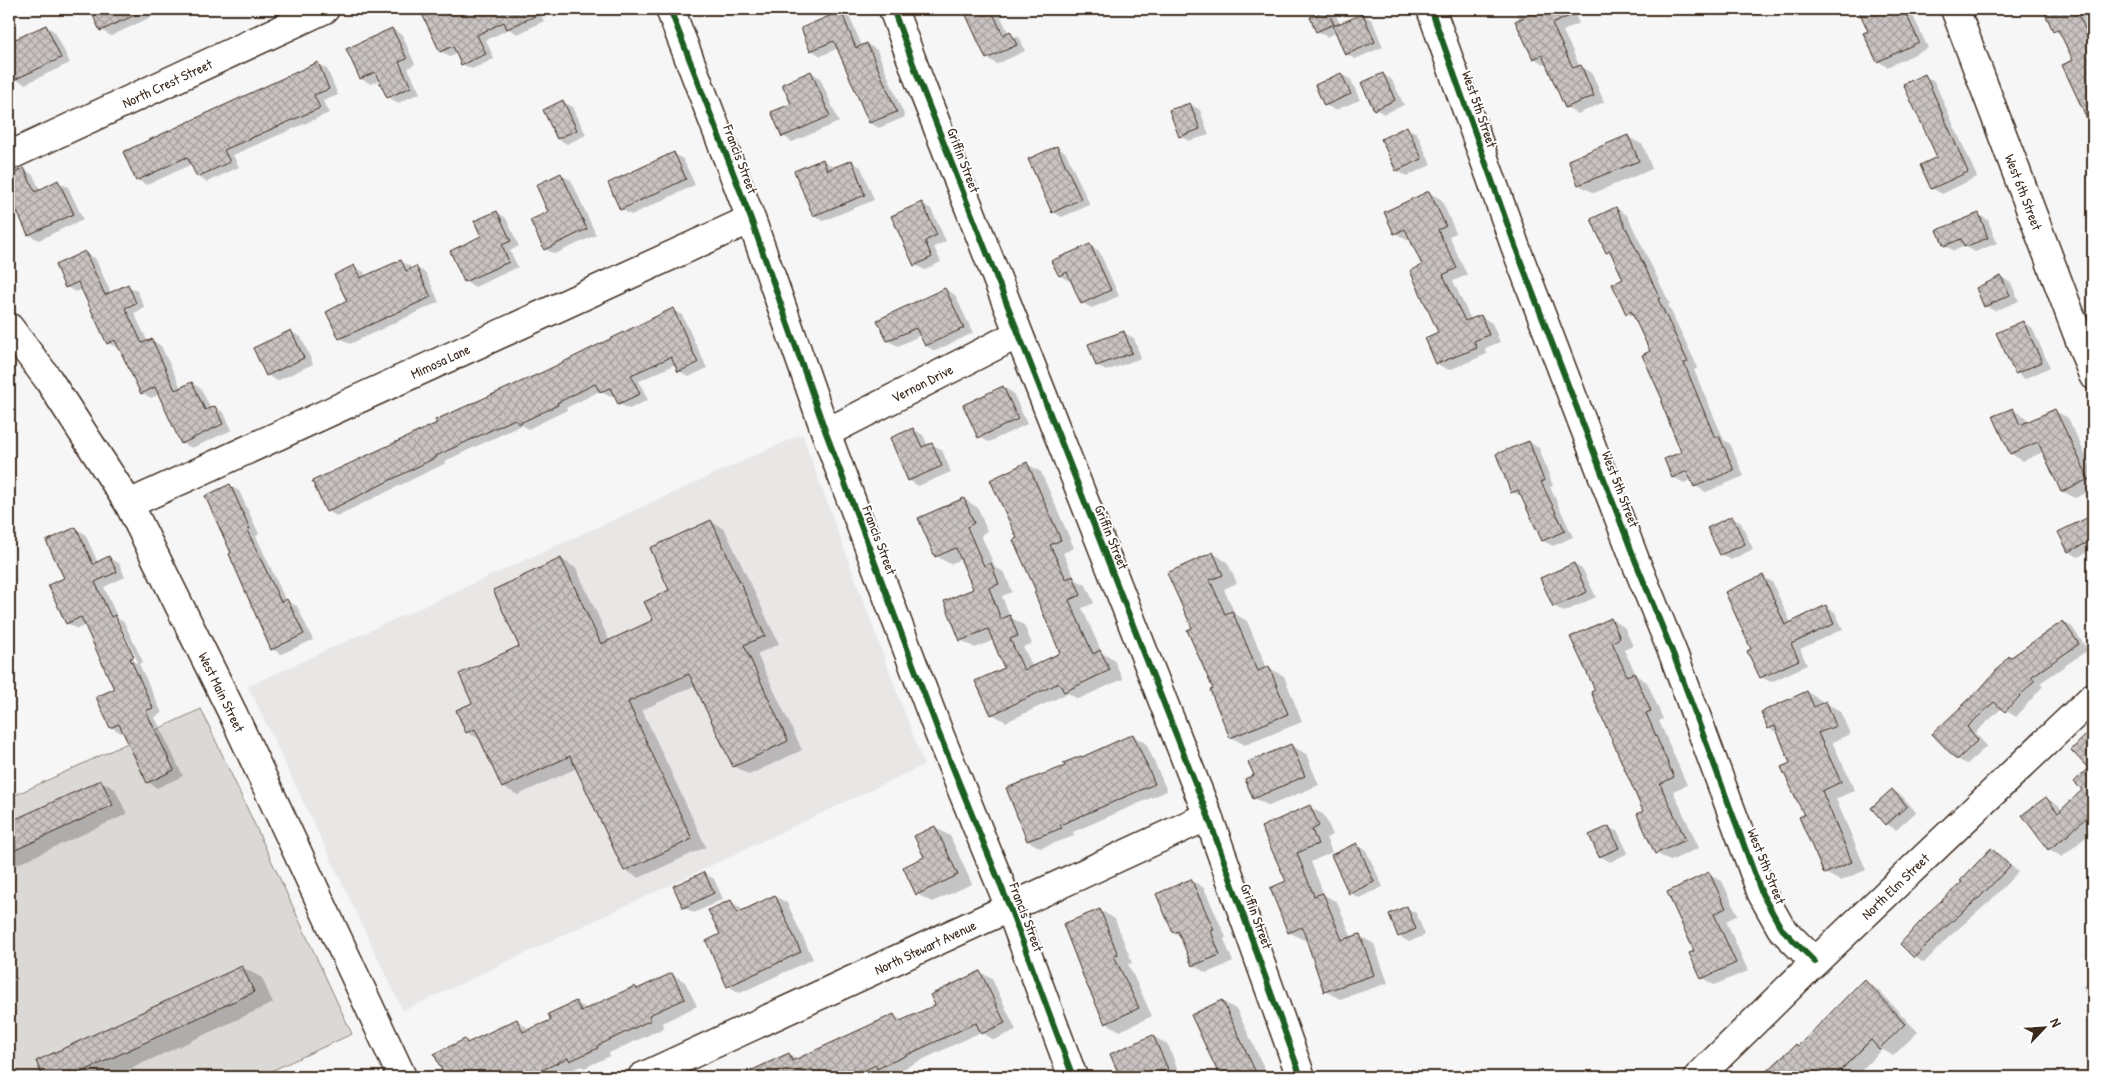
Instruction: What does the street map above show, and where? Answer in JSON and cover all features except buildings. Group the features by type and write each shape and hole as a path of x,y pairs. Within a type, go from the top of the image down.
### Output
{"street":[{"name":"North Crest Street","path":"9,156 325,9"},
{"name":"Francis Street","path":"670,9 750,219 826,433 940,736 1010,908 1073,1077"},
{"name":"Griffin Street","path":"893,9 1018,334 1208,816 1301,1077"},
{"name":"West 5th Street","path":"1431,9 1518,254 1635,560 1674,656 1762,894 1781,928 1815,962"},
{"name":"West 6th Street","path":"1955,9 2093,375"},
{"name":"Mimosa Lane","path":"129,504 750,219"},
{"name":"West Main Street","path":"9,327 48,378 129,504 233,714 402,1077"},
{"name":"Vernon Drive","path":"826,433 1018,334"},
{"name":"North Elm Street","path":"1698,1077 1815,962 2093,697"},
{"name":"North Stewart Avenue","path":"642,1077 1208,816"}],"shaded area":[{"path":"802,434 924,765 403,1011 248,686"},
{"path":"201,709 352,1034 258,1077 9,1077 9,798"}],"cycle path":[{"path":"670,9 751,219 826,433 940,736 1010,908 1073,1077"},
{"path":"893,9 919,80 1208,816 1301,1077"},
{"path":"1431,9 1518,254 1635,560 1674,656 1762,894 1781,928 1815,962"}]}
